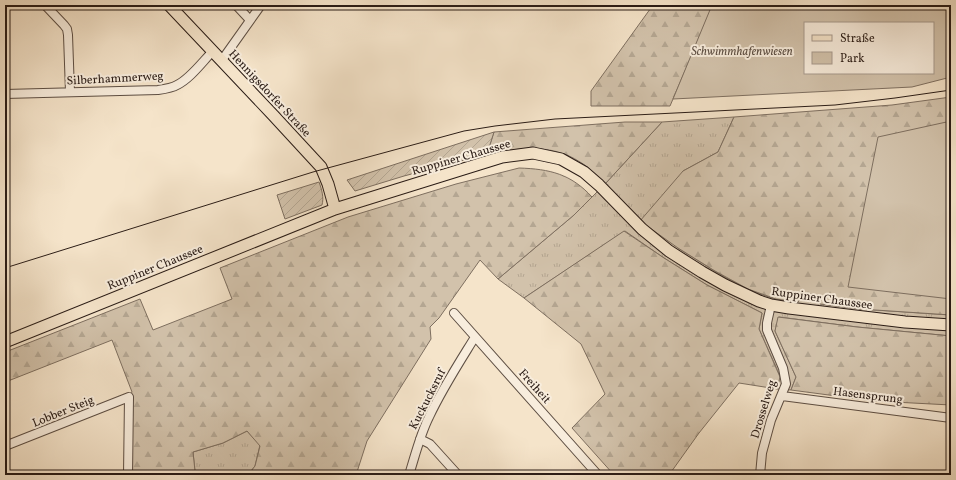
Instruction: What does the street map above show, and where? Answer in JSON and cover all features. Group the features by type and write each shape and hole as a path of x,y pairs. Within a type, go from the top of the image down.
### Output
{"main road":[{"name":"Hennigsdorfer Straße","path":"169,5 321,167 328,184 335,209"},
{"name":"Ruppiner Chaussee","path":"5,342 335,209 502,157 533,153 561,159 576,166 592,178 642,229 669,251 725,285 759,301 771,305 867,318 951,325"}],"street":[{"path":"45,5 67,29 70,92"},
{"path":"236,5 250,20"},
{"path":"222,60 261,5"},
{"name":"Silberhammerweg","path":"5,94 158,90 178,85 213,52"},
{"name":"Drosselweg","path":"760,475 762,453 771,420 786,384 786,377 783,368 767,330 771,305"},
{"name":"Freiheit","path":"454,314 598,475"},
{"name":"Kuckucksruf","path":"409,475 420,439 429,417 450,378 475,337"},
{"name":"Hasensprung","path":"782,396 951,418"},
{"name":"Lobber Steig","path":"5,446 129,397 128,475"},
{"path":"420,439 430,444 458,475"}],"green space":[{"path":"653,5 713,5 670,106 591,106 591,91"},
{"name":"Schwimmhafenwiesen","path":"712,5 951,5 951,77 912,87 673,99"},
{"path":"951,97 951,315 860,309 820,304 818,295 805,293 798,302 776,299 748,289 715,271 678,248 640,221 683,171 718,152 734,117 892,105"},
{"path":"734,117 718,152 683,171 678,248 738,284 750,290 779,300 798,302 805,293 818,294 821,304 860,309 951,315 951,336 857,327 779,317 775,331 796,377 791,390 777,389 780,376 759,329 762,313 707,285 625,231 524,298 498,279 574,215 605,184 662,122"},
{"path":"951,121 951,299 848,287 878,137"},
{"path":"625,122 662,122 605,184 583,164 558,152 523,149 487,154 494,132"},
{"path":"494,132 487,154 404,176 355,191 347,180"},
{"path":"519,168 541,170 559,174 576,183 592,197 574,215 498,279 480,260 439,318 430,327 431,339 367,441 356,475 248,475 255,466 260,446 247,431 223,443 193,452 195,471 198,475 128,475 129,397 132,392 112,340 8,381 8,351 140,299 153,330 232,299 220,268 348,217 456,184"},
{"path":"319,182 323,200 322,205 285,219 277,195"},
{"path":"624,231 707,285 762,313 759,329 780,377 777,389 739,383 699,433 669,475 614,475 572,428 605,394 581,344 524,298"},
{"path":"778,317 857,327 951,336 951,405 874,401 791,390 796,377 775,331"},
{"path":"247,431 260,445 255,466 248,475 198,475 195,472 193,452 223,443"}],"tram line":[{"path":"5,268 313,172 464,131 555,119 835,105 951,90"}]}
